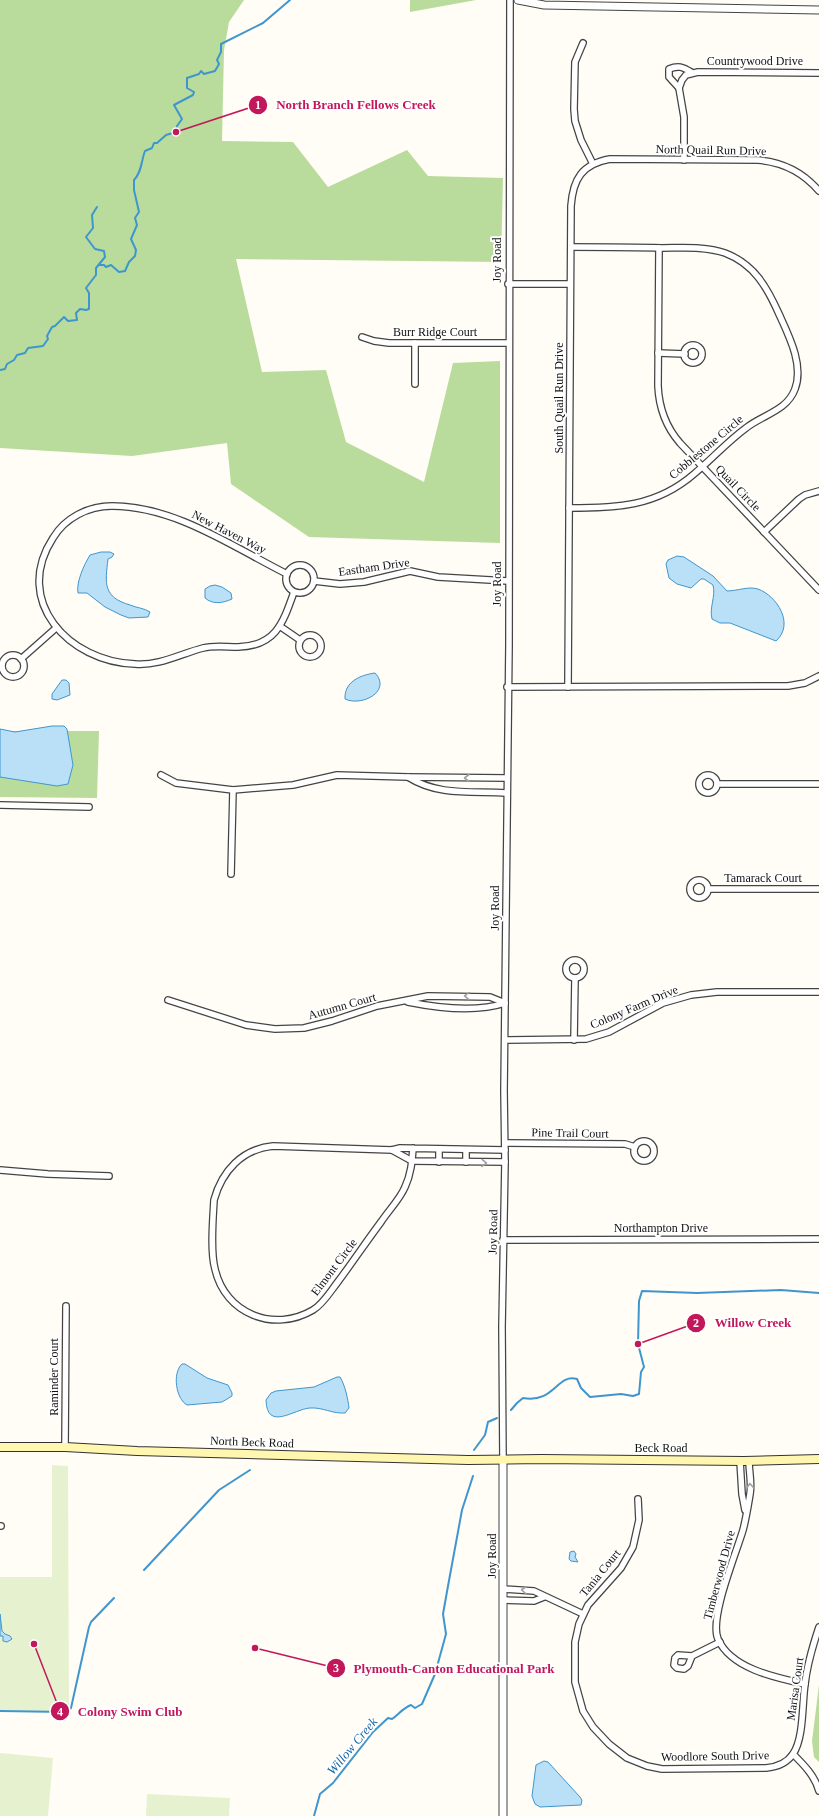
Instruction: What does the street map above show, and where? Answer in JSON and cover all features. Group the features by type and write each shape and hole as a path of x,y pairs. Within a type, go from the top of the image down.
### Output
{"main road":[{"name":"North Beck Road","path":"0,1447 65,1447 137,1451 503,1461"},
{"name":"Beck Road","path":"503,1461 541,1459 740,1461 819,1459"}],"street":[{"name":"Joy Road","path":"502,1816 503,1240 505,1162 506,778 508,687 510,0"},
{"path":"518,0 544,5 819,10"},
{"path":"583,43 575,62 575,121 581,140 593,164"},
{"name":"Countrywood Drive","path":"679,88 669,77 669,69 675,66 684,68 691,72 819,73"},
{"name":"Countrywood Drive","path":"684,160 684,117 679,88 682,80 691,72"},
{"name":"North Quail Run Drive","path":"593,164 610,159 758,160 775,162 799,173 819,191"},
{"name":"South Quail Run Drive","path":"568,687 570,284 573,189 580,174 593,164"},
{"name":"Cobblestone Circle","path":"569,508 615,508 646,501 674,488 703,467 746,428 780,408 788,401 796,386 795,355 790,338 768,291 759,277 747,266 732,256 713,250 698,248 571,247"},
{"name":"Quail Circle","path":"659,248 658,394 664,417 676,438 819,590"},
{"path":"508,284 570,284"},
{"name":"Burr Ridge Court","path":"362,336 374,341 415,343 509,343"},
{"path":"415,343 415,384"},
{"path":"658,354 685,354"},
{"path":"764,532 799,499 819,491"},
{"name":"New Haven Way","path":"56,628 44,606 39,590 39,573 42,558 59,527 75,516 97,508 126,507 158,514 191,524 287,574"},
{"path":"295,565 307,566 314,575 314,581 313,586 305,593 294,592 287,584 287,574 295,565"},
{"name":"Eastham Drive","path":"314,581 340,584 364,582 410,571 445,578 508,581"},
{"path":"21,659 56,628 84,650 108,660 135,664 161,662 202,648 218,646 251,646 267,640 281,627 294,592"},
{"path":"281,627 300,640"},
{"path":"508,687 788,686 805,684 819,676"},
{"path":"161,775 176,783 233,790 293,785 337,775 506,778"},
{"path":"408,777 420,784 438,791 506,793"},
{"path":"717,784 819,784"},
{"path":"231,874 233,790"},
{"path":"0,805 89,806"},
{"name":"Tamarack Court","path":"708,889 819,889"},
{"path":"574,1040 575,978"},
{"name":"Colony Farm Drive","path":"505,1040 586,1039 608,1032 663,1003 691,995 717,992 819,992"},
{"name":"Autumn Court","path":"168,1000 246,1025 275,1029 304,1028 332,1021 377,1006 428,996 490,997 505,1003"},
{"name":"Autumn Court","path":"406,1001 428,1006 461,1008 490,1008 505,1003"},
{"name":"Pine Trail Court","path":"505,1143 625,1144 635,1147"},
{"name":"Elmont Circle","path":"413,1148 412,1168 404,1188 344,1274 326,1298 314,1309 288,1320 265,1319 249,1314 228,1297 218,1280 214,1265 214,1206 217,1190 221,1180 238,1160 258,1150 273,1146 392,1150 400,1148 413,1148 505,1150"},
{"path":"439,1149 439,1162"},
{"name":"Elmont Circle","path":"392,1150 412,1161 505,1162"},
{"path":"466,1150 466,1162"},
{"path":"0,1170 48,1174 109,1176"},
{"name":"Northampton Drive","path":"503,1240 819,1239"},
{"name":"Raminder Court","path":"65,1447 66,1306"},
{"name":"Timberwood Drive","path":"720,1642 716,1630 716,1620 743,1528 750,1493 749,1460"},
{"name":"Timberwood Drive","path":"740,1461 742,1494 746,1512"},
{"name":"Tania Court","path":"583,1614 594,1598 621,1568 630,1554 636,1540 639,1525 638,1499"},
{"path":"503,1589 534,1591 544,1597 565,1604 583,1614"},
{"path":"503,1600 534,1601 544,1597"},
{"name":"Woodlore South Drive","path":"583,1614 575,1642 576,1692 583,1711 590,1724 603,1739 620,1754 647,1766 662,1769 771,1768 782,1764 793,1754"},
{"name":"Marisa Court","path":"793,1754 800,1737 804,1684 819,1627"},
{"path":"692,1656 720,1642 737,1659 754,1670 804,1684"},
{"path":"793,1754 808,1769 817,1784 819,1791"}],"green space":[{"path":"0,0 244,0 229,22 224,50 222,141 293,142 328,187 407,150 428,176 503,178 501,262 236,259 262,372 326,370 346,442 424,482 453,363 500,361 500,543 309,537 231,484 227,443 132,456 0,448"},
{"path":"410,0 476,0 410,12"},
{"path":"0,731 99,731 97,798 0,797"},
{"path":"52,1465 68,1466 69,1711 0,1712 0,1577 52,1577"},
{"path":"819,1685 819,1762 814,1757 812,1741"},
{"path":"0,1753 53,1758 48,1816 0,1816"},
{"path":"147,1794 230,1798 229,1816 146,1816"}],"water":[{"path":"101,552 110,552 114,554 108,559 106,576 110,594 121,602 150,612 148,617 129,618 105,607 87,593 78,593 79,579 90,555"},
{"path":"677,556 684,557 713,576 727,591 754,588 772,598 781,611 784,619 784,627 776,641 730,623 720,623 712,619 711,610 714,594 713,585 704,579 701,579 691,588 677,584 669,578 666,564 668,560"},
{"path":"215,585 222,587 231,593 232,599 218,603 211,602 205,598 205,589"},
{"path":"375,673 379,680 380,686 373,696 359,701 345,699 347,688 354,680"},
{"path":"62,680 66,680 69,683 70,695 57,700 52,699 52,694"},
{"path":"52,726 64,726 67,729 73,765 68,784 57,786 0,777 0,729 15,732"},
{"path":"182,1364 185,1364 207,1378 228,1385 232,1396 222,1402 187,1405 180,1397 176,1379 179,1368"},
{"path":"340,1377 342,1380 347,1396 349,1408 345,1413 319,1408 310,1408 276,1417 271,1415 268,1410 266,1400 271,1393 276,1391 314,1387"},
{"path":"574,1551 578,1562 571,1561 569,1559 570,1552"},
{"path":"0,1614 2,1631 12,1639 7,1642 3,1641 3,1636 0,1636"},
{"path":"544,1761 548,1762 580,1797 582,1800 581,1805 540,1807 535,1804 532,1796 536,1765"}],"waterway":[{"path":"99,265 104,265 106,267 111,265 119,272 125,271 129,262 135,256 136,250 131,239 137,225 135,218 139,212 134,190 134,180 140,170 145,151 152,148 154,143 157,143 166,135 176,132 177,126 182,119 174,105 193,95 194,92 187,88 187,78 199,74 201,71 204,74 215,71 219,64 217,60 221,52 221,44 263,23 290,0"},
{"path":"0,370 5,369 7,364 14,360 17,355 25,353 28,348 43,346 48,339 47,336 52,327 64,317 68,321 77,320 76,313 80,309 89,309 89,293 86,288 96,275 96,268 105,257 104,251 95,249 86,237 93,228 92,215 97,207"},
{"name":"Willow Creek","path":"511,1410 523,1398 533,1399 542,1397 564,1380 570,1378 577,1379 581,1388 590,1397 621,1394 633,1396 639,1394 641,1372 644,1367 638,1344 639,1301 642,1291 697,1293 781,1290 819,1293"},
{"name":"Willow Creek","path":"474,1450 485,1435 488,1422 497,1418"},
{"path":"144,1570 219,1490 250,1470"},
{"name":"Willow Creek","path":"314,1816 320,1794 333,1783 373,1732 388,1718 392,1719 408,1706 411,1705 415,1708 422,1704 435,1674 446,1634 443,1614 462,1510 473,1476"},
{"path":"0,1711 67,1712 71,1708 91,1622 114,1598"}],"place":[{"name":"North Branch Fellows Creek","path":"176,132"},
{"name":"Willow Creek","path":"638,1344"},
{"name":"Colony Swim Club","path":"34,1644"},
{"name":"Plymouth-Canton Educational Park","path":"255,1648"}]}
